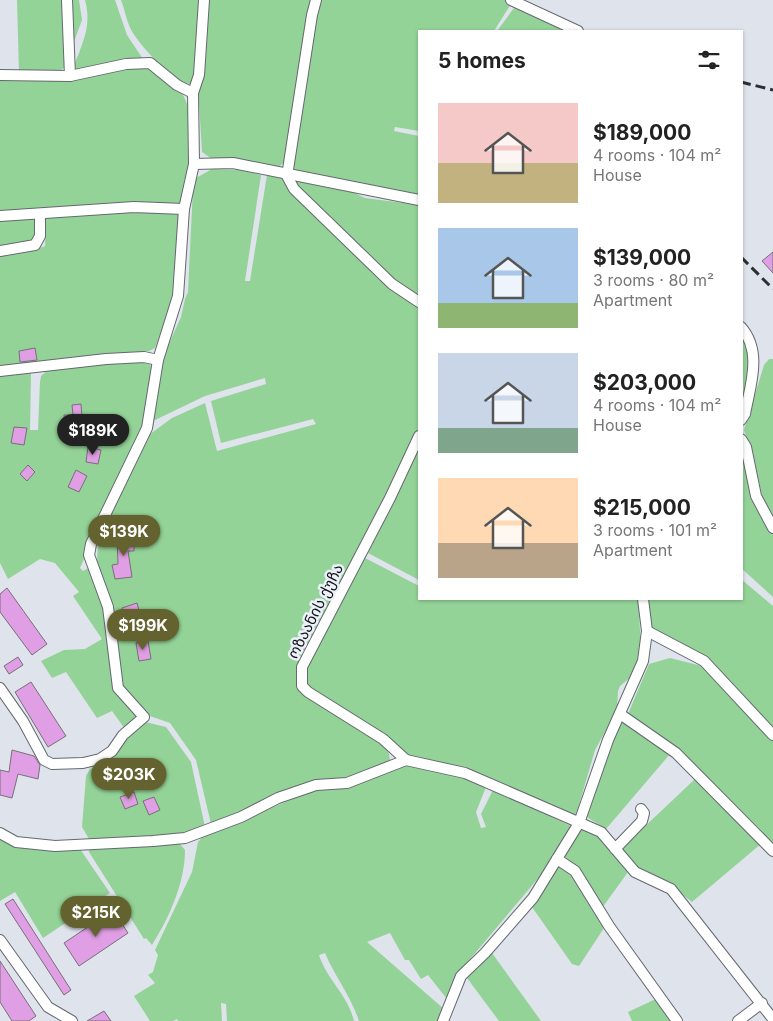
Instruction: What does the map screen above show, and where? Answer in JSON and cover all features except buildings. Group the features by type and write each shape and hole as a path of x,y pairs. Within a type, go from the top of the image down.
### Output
{"street":[{"path":"67,0 70,76"},
{"path":"0,688 23,720 44,760 52,764 84,763 100,759 112,751 123,735 144,717 118,688 108,607 89,555 91,544 148,428 158,360 178,296 184,209 194,164 193,94 198,75 204,0"},
{"path":"316,0 312,15 287,176 294,189 392,284 418,301"},
{"path":"510,0 576,30"},
{"path":"0,75 70,76 126,64 150,64 176,85 193,94"},
{"path":"194,164 232,163 287,176 418,200"},
{"path":"0,216 134,207 184,209"},
{"path":"0,251 35,245 40,236 40,214"},
{"path":"743,329 747,334 755,354 743,417"},
{"path":"0,370 144,357 158,360"},
{"name":"ოზაანის ქუჩა","path":"406,760 383,739 308,692 302,686 301,673 304,660 390,498 418,438"},
{"path":"743,442 746,447 756,496 773,528"},
{"path":"444,1021 461,976 486,953 533,898 578,823 620,714 643,661 647,631 643,600"},
{"path":"647,631 704,661 773,735"},
{"path":"620,714 676,753 773,851"},
{"path":"0,833 16,842 54,846 185,838 241,817 278,798 316,785 347,783 406,760 465,773 578,823 587,824 601,832 634,872 671,889 773,1019"},
{"path":"615,849 642,821 644,814 641,809"},
{"path":"557,859 575,871 609,926 677,1021"},
{"path":"0,940 48,1007 72,1021"},
{"path":"738,1021 762,1003"}],"green space":[{"path":"17,0 64,0 67,65 62,69 45,74 19,73"},
{"path":"70,0 79,0 82,20 72,47"},
{"path":"85,0 115,0 127,35 143,59 82,70 75,69 87,25"},
{"path":"121,0 201,0 196,69 190,84 167,72 143,47 131,29"},
{"path":"207,0 315,0 284,162 279,167 212,159 202,152 198,86 206,55"},
{"path":"320,0 505,0 511,4 495,30 418,30 418,131 395,127 394,131 418,136 418,195 292,170"},
{"path":"514,8 568,30 498,30"},
{"path":"127,66 153,70 172,81 183,96 190,115 192,136 187,182 182,204 0,213 0,78"},
{"path":"212,169 239,170 261,175 245,281 250,281 267,175 281,178 288,187 418,303 418,430 381,508 299,659 297,681 299,689 382,741 388,749 390,760 359,776 211,824 196,760 170,723 144,714 121,690 111,608 97,562 98,541 110,521 110,510 146,437 172,418 205,403 217,451 316,424 313,419 221,443 211,401 266,384 265,378 205,396 153,421 162,359 181,317 188,292 193,187 196,178"},
{"path":"294,180 346,189 365,198 418,205 418,298 400,287 297,190"},
{"path":"124,211 181,214 175,295 155,348 149,351 0,367 0,252 29,252 45,246 46,218"},
{"path":"38,218 36,241 0,248 0,219"},
{"path":"743,335 750,348 750,375 743,398"},
{"path":"769,359 773,359 773,519 762,495 752,450 744,430 764,365"},
{"path":"139,362 150,364 152,371 144,424 80,568 83,571 90,567 105,609 114,679 139,715 125,729 112,711 97,718 66,672 52,678 41,661 64,650 85,649 102,639 73,596 79,592 55,563 40,559 8,579 0,563 0,375 31,373 30,430 38,430 41,376 50,368"},
{"path":"418,448 418,579 368,553"},
{"path":"743,451 766,522 773,534 773,597 743,570"},
{"path":"365,558 418,585 418,600 638,600 641,647 637,664 631,677 620,686 617,710 595,750 576,815 571,816 403,754 309,689 305,683 306,665 327,623"},
{"path":"743,581 773,606 773,730 724,677 649,627 647,600 743,600"},
{"path":"670,658 702,666 773,739 773,846 687,757 628,714 649,664"},
{"path":"145,722 166,727 191,762 205,827 162,837 89,839 82,827 86,776 90,769 112,757 122,741"},
{"path":"622,722 670,754 606,829 585,816 610,746"},
{"path":"408,763 461,775 486,787 476,812 481,828 486,827 481,814 493,790 571,826 540,876 460,971 447,999 428,975 421,979 409,960 405,960 390,933 367,942 444,1009 439,1021 359,1021 352,1003 325,953 319,955 327,972 347,1003 354,1021 227,1021 226,1004 221,1003 222,1021 178,1021 177,1019 173,1021 150,1021 134,996 155,983 148,975 153,972 158,955 155,950 192,872 198,842 204,835 315,790"},
{"path":"695,779 762,843 692,902 664,880 634,866 621,849"},
{"path":"582,827 602,839 628,872 602,908 576,866 564,856"},
{"path":"0,836 80,849 110,893 43,938 15,892 0,901"},
{"path":"168,841 180,844 185,850 182,875 175,900 152,945 146,938 144,939 89,852 88,846"},
{"path":"558,863 572,872 604,928 579,966 572,964 532,907"},
{"path":"492,953 541,1021 499,1021 467,978"},
{"path":"658,998 675,1021 632,1021 628,1012"}],"railway":[{"path":"743,82 773,90"},
{"path":"743,259 773,289"}]}
